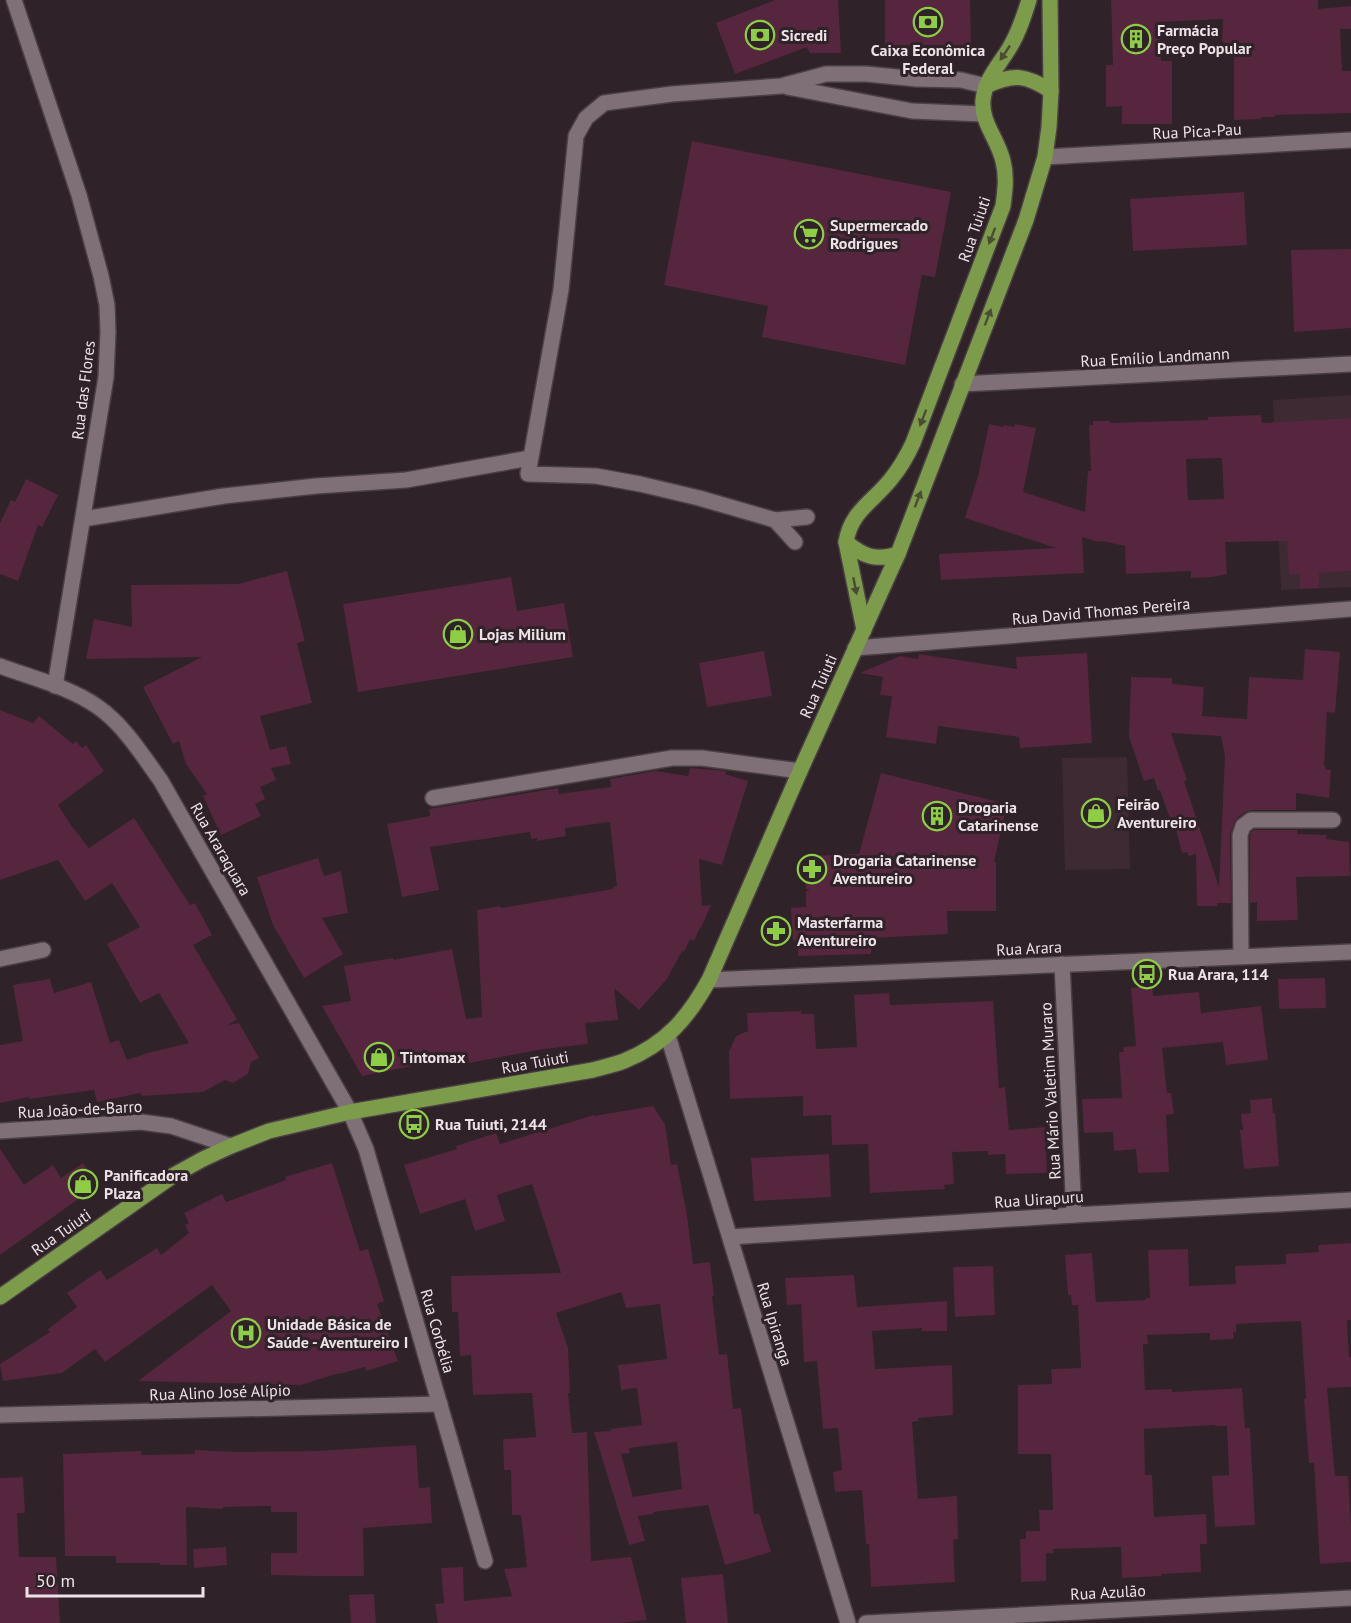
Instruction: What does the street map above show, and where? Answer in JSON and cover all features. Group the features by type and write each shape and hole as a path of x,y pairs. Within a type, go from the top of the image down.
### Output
{"main road":[{"path":"983,114 986,86 1018,32 1029,0"},
{"name":"Rua Tuiuti","path":"0,1297 174,1175 231,1146 269,1131 350,1112 593,1070 623,1062 668,1036 684,1019 709,980 898,554 1026,220 1045,157 1049,127 1050,0"},
{"path":"986,86 1006,77 1017,76 1029,79 1051,91"},
{"name":"Rua Tuiuti","path":"846,542 848,530 855,517 892,478 913,443 1003,206 1006,184 1003,160 983,114"},
{"path":"846,542 869,556 885,558 898,554"},
{"path":"846,542 864,630"}],"street":[{"name":"Rua das Flores","path":"14,0 79,195 107,306 106,377 55,686"},
{"path":"807,517 775,520 699,498 596,476 528,474 561,290 576,136 586,118 604,103 672,94 781,86 826,74 960,80 986,86"},
{"path":"781,86 912,111 983,114"},
{"name":"Rua Pica-Pau","path":"1045,157 1351,140"},
{"name":"Rua Emílio Landmann","path":"962,384 1351,364"},
{"path":"83,519 224,496 316,486 406,480 530,458"},
{"path":"775,520 795,542"},
{"name":"Rua David Thomas Pereira","path":"855,648 1351,609"},
{"name":"Rua Araraquara","path":"0,666 77,696 98,707 114,720 161,781 350,1112"},
{"path":"433,798 672,758 702,758 800,771"},
{"path":"1241,956 1240,835 1243,826 1251,820 1333,820"},
{"path":"0,959 43,950"},
{"name":"Rua Arara","path":"709,980 1351,951"},
{"name":"Rua Mário Valetim Muraro","path":"1062,964 1074,1215"},
{"name":"Rua Ipiranga","path":"668,1036 848,1623"},
{"name":"Rua Corbélia","path":"350,1112 366,1149 485,1561"},
{"name":"Rua João-de-Barro","path":"0,1131 141,1122 171,1126 231,1146"},
{"name":"Rua Uirapuru","path":"730,1237 1351,1200"},
{"name":"Rua Alino José Alípio","path":"0,1416 440,1404"},
{"name":"Rua Azulão","path":"866,1623 1351,1598"}],"shaded area":[{"path":"1351,395 1351,587 1281,590 1273,400"},
{"name":"Feirão Aventureiro","path":"1127,757 1130,869 1065,870 1062,758"}],"building":[{"name":"Sicredi","path":"775,0 838,0 841,53 810,53 807,47 735,74 716,23"},
{"name":"Caixa Econômica Federal","path":"885,0 970,0 971,45 885,45"},
{"path":"1111,0 1318,0 1318,9 1351,6 1351,29 1340,29 1342,71 1351,71 1351,113 1275,115 1275,117 1261,117 1261,119 1234,120 1234,54 1224,54 1223,19 1159,22 1161,61 1172,61 1172,124 1122,124 1122,106 1106,107 1106,65 1113,65"},
{"name":"Supermercado Rodrigues","path":"692,141 951,192 935,277 922,275 905,365 762,337 768,306 664,285"},
{"path":"1244,192 1247,245 1133,251 1130,199"},
{"path":"1351,249 1351,328 1294,332 1291,250"},
{"path":"1261,415 1262,423 1351,418 1351,571 1319,573 1319,588 1300,589 1300,574 1289,574 1287,541 1225,542 1227,574 1191,578 1191,571 1126,574 1125,546 1082,537 1084,573 941,580 939,554 1056,548 965,518 978,476 989,424 1014,427 1015,424 1036,428 1023,492 1085,512 1088,471 1091,471 1089,425 1093,425 1093,421 1110,421 1110,423 1208,420 1208,417","holes":["1222,458 1224,499 1188,500 1186,459"]},
{"path":"26,479 58,495 42,527 38,525 18,581 0,574 0,523 11,500 15,502"},
{"path":"287,571 305,641 297,643 312,703 260,716 270,750 286,746 291,764 271,768 276,780 260,787 265,799 255,804 261,816 221,835 203,796 207,794 186,764 179,741 173,744 143,687 202,657 86,659 94,619 132,627 131,585 238,584"},
{"name":"Lojas Milium","path":"511,577 517,611 564,603 573,657 358,692 343,604"},
{"path":"1305,649 1340,652 1335,713 1327,712 1324,766 1325,769 1331,770 1329,798 1296,793 1296,810 1251,810 1237,818 1230,835 1231,903 1197,906 1196,854 1189,856 1187,852 1182,853 1175,826 1173,827 1160,790 1158,791 1154,778 1144,781 1129,737 1131,677 1172,678 1172,684 1204,687 1202,716 1247,719 1249,677 1303,680","holes":["1171,733 1221,736 1225,756 1219,887 1184,781 1187,780"]},
{"path":"764,651 772,696 707,707 699,663"},
{"path":"1087,653 1092,743 1020,748 1019,737 938,726 936,744 886,737 892,696 880,695 883,677 860,673 900,656 918,659 919,654 1017,669 1016,657"},
{"path":"0,710 33,723 39,716 73,744 76,741 82,748 86,745 104,771 58,805 71,825 89,848 134,818 190,905 195,903 212,935 193,945 237,1019 228,1025 239,1023 259,1058 251,1062 248,1074 233,1083 225,1080 203,1092 142,1096 140,1093 97,1102 94,1090 29,1099 29,1097 0,1103 0,1045 23,1041 13,985 50,979 54,993 91,982 110,1043 119,1040 127,1060 189,1043 159,993 140,1003 107,944 140,927 112,883 85,901 58,860 0,880"},
{"path":"690,768 726,771 725,774 748,781 722,865 699,859 702,906 711,905 701,928 694,941 690,939 684,952 682,951 667,979 639,1010 614,988 618,1020 585,1023 588,1044 544,1049 469,1063 467,1055 362,1076 322,1006 351,1001 344,966 452,949 466,1019 482,1017 477,910 613,889 617,886 610,822 565,828 566,836 537,841 537,838 531,839 530,832 430,847 439,890 402,897 387,824 430,816 429,809 558,788 559,794 611,787 610,779 655,771 688,776"},
{"path":"881,773 1007,804 994,862 996,862 996,911 947,911 948,934 872,938 871,954 798,956 798,944 793,941 791,908 806,907 806,891 810,890 806,889 804,856 859,854"},
{"path":"1254,830 1297,830 1297,834 1327,835 1326,839 1349,842 1350,876 1296,877 1298,920 1257,921 1257,902 1250,903 1250,837"},
{"path":"318,858 324,876 341,871 348,913 322,918 343,954 304,978 273,925 257,877"},
{"path":"1325,978 1326,1008 1279,1009 1278,979"},
{"path":"1152,986 1153,996 1199,992 1201,1013 1261,1006 1268,1060 1226,1065 1223,1042 1162,1048 1167,1093 1171,1093 1174,1114 1166,1115 1169,1172 1138,1173 1136,1149 1114,1151 1113,1132 1084,1133 1082,1099 1122,1098 1119,1052 1124,1052 1123,1047 1136,1046 1131,988"},
{"path":"889,993 890,1005 993,1001 999,1088 1005,1087 1009,1130 1045,1127 1047,1173 1006,1174 1005,1154 988,1155 988,1151 952,1152 954,1184 944,1185 945,1189 870,1193 868,1144 832,1145 831,1115 803,1116 803,1096 730,1099 729,1052 736,1036 748,1031 747,1013 801,1011 801,1014 814,1014 816,1049 857,1047 854,995"},
{"path":"1272,1098 1279,1166 1244,1169 1240,1130 1243,1130 1241,1114 1251,1113 1250,1100"},
{"path":"653,1106 665,1124 671,1165 677,1164 687,1215 693,1264 710,1262 719,1355 727,1354 733,1409 741,1408 754,1514 759,1513 771,1552 725,1565 708,1505 638,1516 645,1541 629,1545 594,1432 642,1425 637,1388 621,1390 618,1365 667,1359 660,1304 626,1308 621,1292 556,1313 568,1348 570,1393 568,1393 572,1433 587,1432 591,1561 631,1557 647,1620 619,1623 438,1623 435,1604 444,1603 441,1568 463,1567 464,1601 512,1596 504,1569 527,1567 521,1515 512,1515 511,1470 504,1470 503,1439 536,1437 532,1393 473,1395 471,1355 460,1356 458,1312 452,1312 451,1276 561,1273 532,1184 497,1195 505,1221 475,1231 465,1199 420,1214 404,1165 457,1149 456,1146 496,1133 500,1144 594,1116","holes":["677,1442 682,1489 633,1497 621,1454 630,1453 629,1448"]},
{"path":"0,1149 24,1185 53,1165 61,1178 83,1163 98,1185 0,1255"},
{"path":"829,1154 831,1197 754,1201 751,1158"},
{"path":"332,1163 360,1251 368,1249 384,1301 377,1304 398,1361 366,1371 365,1367 339,1373 301,1385 138,1381 231,1311 212,1285 105,1362 95,1349 62,1373 3,1381 0,1364 50,1332 48,1329 77,1307 67,1293 100,1270 107,1280 157,1248 161,1255 189,1233 185,1225 189,1223 184,1213 222,1194 226,1202 286,1180 285,1177"},
{"path":"1351,1243 1351,1320 1347,1320 1351,1387 1327,1388 1335,1476 1348,1476 1351,1562 1320,1564 1314,1463 1309,1463 1301,1321 1236,1324 1236,1332 1233,1332 1234,1339 1210,1340 1210,1333 1147,1335 1148,1344 1143,1344 1145,1390 1172,1389 1172,1392 1242,1388 1245,1428 1250,1428 1255,1525 1215,1527 1212,1476 1229,1475 1227,1426 1144,1429 1145,1475 1152,1475 1154,1517 1206,1514 1207,1544 1200,1544 1201,1572 1122,1578 1121,1547 1053,1549 1054,1553 1046,1553 1046,1581 1021,1582 1020,1539 1026,1539 1026,1531 1040,1531 1039,1510 1053,1510 1051,1454 1018,1454 1018,1385 1052,1384 1051,1369 1081,1368 1078,1305 1072,1305 1071,1295 1068,1295 1065,1255 1092,1253 1096,1302 1146,1300 1150,1298 1148,1250 1188,1249 1189,1286 1236,1284 1235,1266 1286,1264 1286,1254 1319,1252 1318,1245"},
{"path":"993,1266 995,1315 955,1317 953,1267"},
{"path":"854,1275 857,1307 947,1301 947,1331 922,1331 922,1328 872,1331 875,1369 952,1365 953,1415 918,1418 918,1421 912,1422 918,1499 957,1496 958,1539 953,1540 955,1582 871,1587 869,1544 866,1544 862,1490 835,1492 833,1472 842,1470 838,1428 823,1429 817,1361 804,1362 801,1304 787,1305 785,1278"},
{"path":"416,1445 419,1488 430,1487 432,1523 363,1528 364,1576 271,1575 271,1553 297,1553 297,1512 271,1512 271,1506 223,1507 223,1509 186,1507 187,1565 116,1563 116,1556 65,1556 63,1454 141,1451 141,1455 195,1454 195,1450 316,1451"},
{"path":"23,1477 25,1513 17,1513 19,1557 56,1557 60,1623 0,1623 0,1478"},
{"path":"226,1547 227,1565 194,1568 193,1549"},
{"path":"723,1574 728,1623 686,1623 681,1578"},
{"path":"374,1594 376,1623 351,1623 349,1595"}],"place":[{"name":"Caixa Econômica Federal","path":"928,22"},
{"name":"Sicredi","path":"760,35"},
{"name":"Farmácia Preço Popular","path":"1136,39"},
{"name":"Supermercado Rodrigues","path":"809,234"},
{"name":"Lojas Milium","path":"458,634"},
{"name":"Feirão Aventureiro","path":"1096,813"},
{"name":"Drogaria Catarinense","path":"937,816"},
{"name":"Drogaria Catarinense Aventureiro","path":"812,869"},
{"name":"Masterfarma Aventureiro","path":"776,931"},
{"name":"Rua Arara, 114","path":"1147,974"},
{"name":"Tintomax","path":"379,1057"},
{"name":"Rua Tuiuti, 2144","path":"414,1124"},
{"name":"Panificadora Plaza","path":"83,1184"},
{"name":"Unidade Básica de Saúde - Aventureiro I","path":"246,1333"}]}
